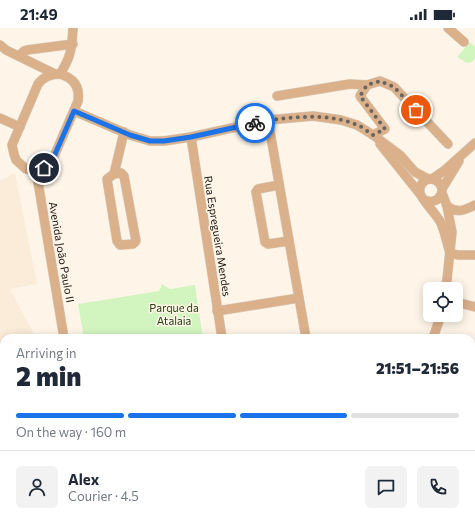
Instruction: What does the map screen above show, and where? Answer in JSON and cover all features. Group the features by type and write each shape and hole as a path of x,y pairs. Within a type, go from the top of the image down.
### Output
{"street":[{"path":"0,45 6,50 58,74 70,78 77,86 79,96 74,111 52,161 44,168 36,170 26,169 20,165 16,160 12,145 38,84 46,77 58,74 68,62 74,28"},
{"path":"448,28 464,42"},
{"path":"19,56 27,50 72,44"},
{"path":"277,96 350,84 367,85 380,81 394,87 448,144"},
{"path":"367,85 360,96 385,129 373,135"},
{"path":"74,111 141,139 150,141 164,141 191,137 268,120 313,116 341,120 357,125 400,155 416,172 439,182 447,206 452,232 447,282"},
{"path":"0,118 20,127"},
{"path":"268,120 305,334"},
{"path":"114,174 121,173 124,176 136,241 133,244 120,245 117,242 107,179 114,174 124,132"},
{"path":"373,135 422,197 440,223 450,253"},
{"name":"Rua Espregueira Mendes","path":"191,137 221,334"},
{"path":"463,155 442,191 441,196 435,201 428,202 422,197 419,191 422,183 430,179 463,155 475,143"},
{"name":"Avenida João Paulo II","path":"36,170 63,334"},
{"path":"279,185 258,189 256,192 265,242 268,244 289,242"},
{"path":"447,206 456,211 462,211 475,205"},
{"path":"450,253 458,255 475,255"},
{"path":"218,311 299,298"},
{"path":"463,304 475,307"},
{"path":"434,334 439,322"}],"shaded area":[{"path":"15,173 37,284 10,289 34,334 0,334 0,181"}],"green space":[{"path":"470,42 475,47 475,59 472,62 467,63 457,57"},
{"name":"Parque da Atalaia","path":"162,284 170,289 195,285 202,334 83,334 78,304 159,291"}],"way so far":[{"path":"255,123 268,120 313,116 341,120 357,125 373,135 385,129 360,96 367,85 380,81 394,87 416,110"}],"route":[{"path":"44,168 52,161 74,111 130,135 150,141 164,141 191,137 255,123"}]}
